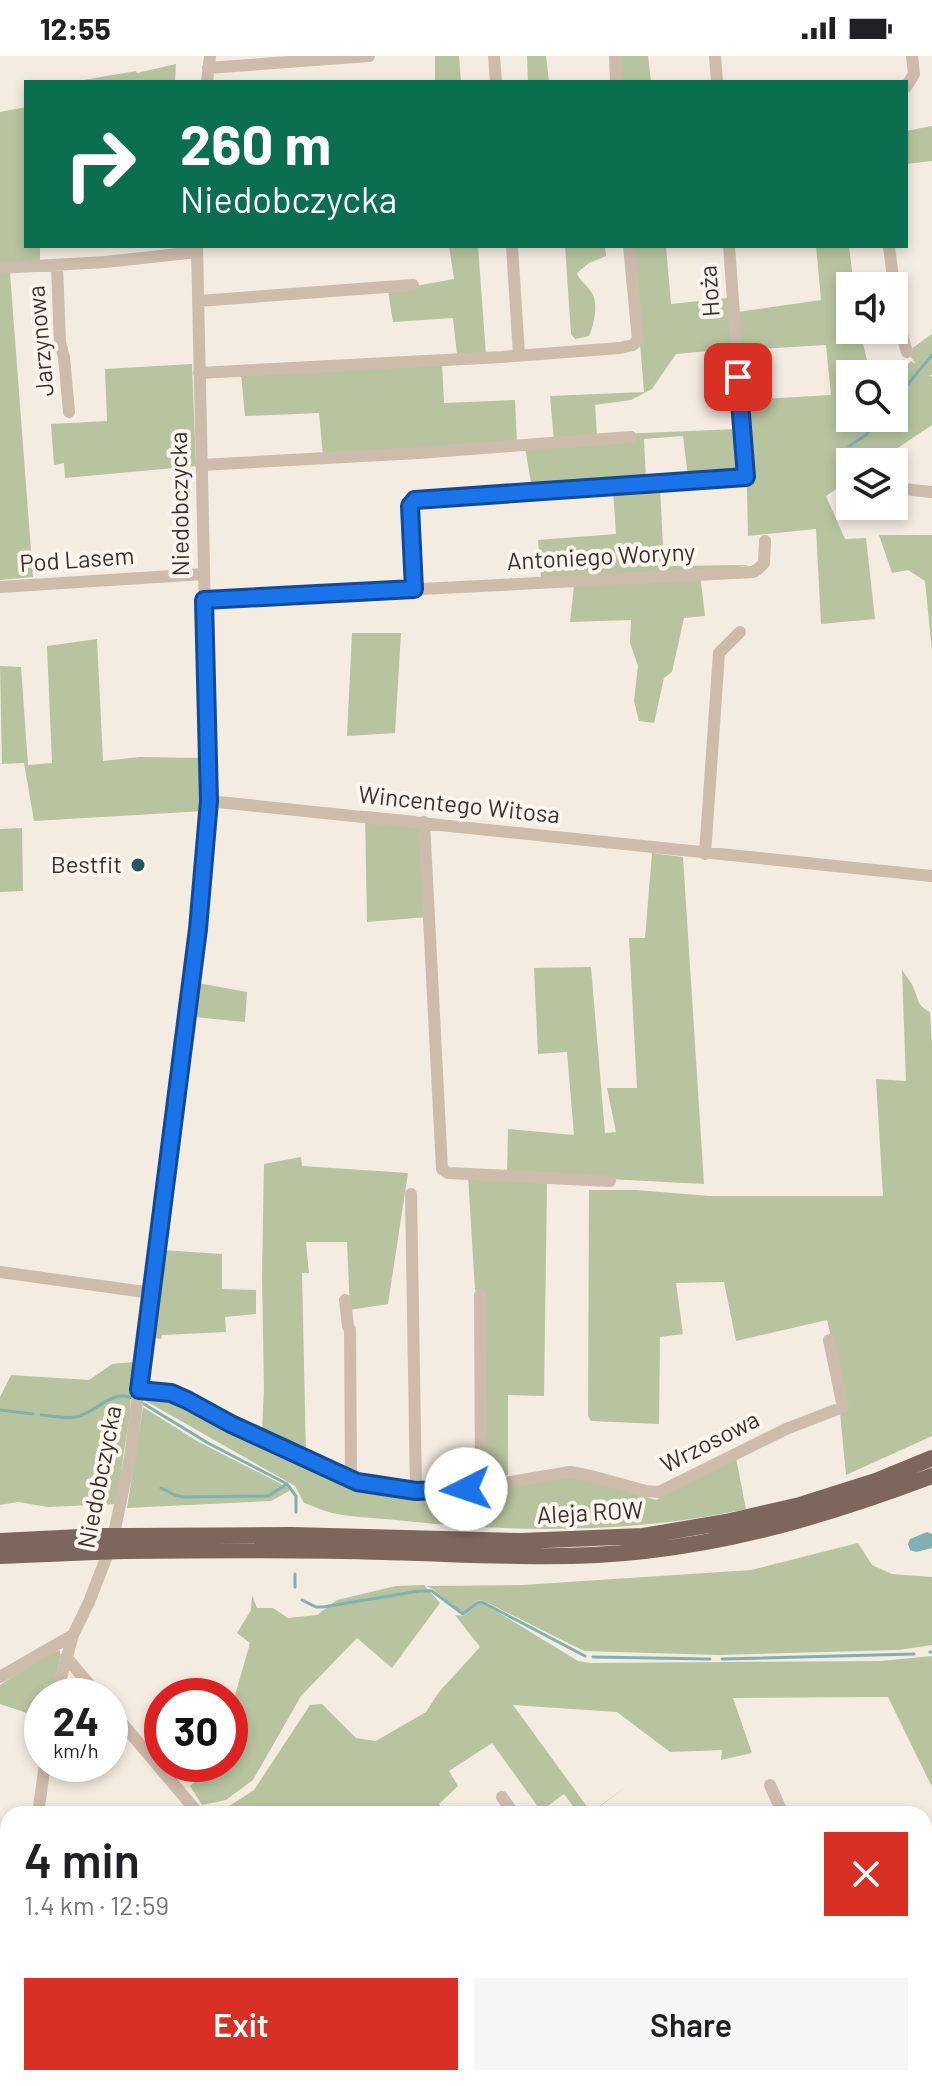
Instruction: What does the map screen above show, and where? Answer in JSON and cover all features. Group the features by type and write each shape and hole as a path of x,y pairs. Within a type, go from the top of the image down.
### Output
{"main road":[{"name":"Aleja ROW","path":"0,1541 98,1544 291,1535 521,1541 643,1536 800,1505 876,1481 932,1458"},
{"name":"Aleja ROW","path":"126,1543 509,1557 587,1556 723,1539 804,1520 932,1476"},
{"name":"Aleja ROW","path":"0,1556 98,1544"}],"street":[{"path":"209,62 369,56"},
{"path":"494,56 496,80"},
{"path":"615,56 616,80"},
{"path":"715,56 717,80"},
{"path":"908,84 914,74 912,56"},
{"path":"512,248 519,355"},
{"path":"199,373 519,355 633,345 638,340 629,248"},
{"name":"Hoża","path":"414,589 410,506 415,500 746,477 729,248"},
{"path":"889,248 892,272"},
{"name":"Jarzynowa","path":"0,268 57,266 197,249"},
{"name":"Niedobczycka","path":"61,1678 73,1635 112,1543 130,1457 198,929 209,801 197,249"},
{"name":"Jarzynowa","path":"57,266 60,343 69,412"},
{"path":"198,301 413,285"},
{"path":"905,344 907,352"},
{"path":"201,465 631,437"},
{"path":"908,489 932,492"},
{"name":"Antoniego Woryny","path":"204,600 753,572 764,563 765,541"},
{"name":"Pod Lasem","path":"0,587 204,574"},
{"path":"705,854 719,653 740,632"},
{"name":"Wincentego Witosa","path":"209,801 932,876"},
{"path":"424,822 442,1169 448,1173 610,1181"},
{"path":"411,1194 416,1491"},
{"path":"0,1272 152,1293"},
{"path":"480,1295 481,1487"},
{"path":"345,1300 350,1330 351,1480"},
{"name":"Wrzosowa","path":"139,1390 171,1393 351,1480 373,1486 416,1491 481,1487 570,1472 659,1492 786,1429 843,1407 829,1340"},
{"path":"0,1677 73,1635"},
{"path":"66,1657 84,1678"},
{"path":"128,1730 192,1806"},
{"path":"39,1806 42,1782"},
{"path":"770,1785 779,1806"},
{"path":"502,1797 508,1806"}],"green space":[{"path":"435,56 459,56 461,80 435,80"},
{"path":"527,56 546,56 549,80 528,80"},
{"path":"616,56 648,56 651,80 618,80"},
{"path":"176,64 175,80 84,80 136,71"},
{"path":"24,107 24,248 40,248 40,260 10,273 33,577 0,580 0,112"},
{"path":"932,126 932,161 908,164 908,131"},
{"path":"449,248 478,248 486,355 457,355 453,318 393,322 388,291 454,279"},
{"path":"565,248 605,248 606,256 589,263 577,273 590,289 594,300 594,321 589,336 575,339 571,334"},
{"path":"632,248 666,248 671,304 727,298 732,349 676,354 652,389 631,400 595,405 597,435 736,429 742,473 688,477 683,436 644,439 646,481 532,488 525,448 323,456 319,413 245,416 241,374 442,362 444,403 515,400 517,443 554,441 550,396 644,392"},
{"path":"816,248 849,248 852,272 836,272 836,344 863,344 867,360 836,360 836,432 908,432 908,364 911,361 916,364 907,352 932,334 932,375 929,375 932,377 932,425 898,448 836,448 836,489 826,496 845,539 866,538 875,619 821,624 816,529 748,536 745,400 831,395 826,345 740,350 737,312 821,300"},
{"path":"192,364 196,466 65,478 64,463 54,465 51,424 107,421 105,369"},
{"path":"660,487 664,566 750,565 700,573 705,616 684,618 672,672 664,678 654,723 639,721 634,701 638,666 630,643 631,620 570,622 574,586 541,578 538,540 616,534 613,490"},
{"path":"879,535 932,535 932,651 925,581 908,570 892,573"},
{"path":"352,633 401,633 395,733 347,736"},
{"path":"97,639 103,761 140,757 205,758 204,811 34,821 24,763 0,764 0,666 21,667 28,765 52,763 47,646"},
{"path":"365,811 416,816 420,824 427,917 367,922"},
{"path":"22,828 23,891 0,892 0,829"},
{"path":"652,853 683,857 704,1184 609,1179 547,1183 544,1396 508,1395 508,1475 486,1479 483,1290 475,1290 468,1175 507,1175 508,1129 574,1135 567,1052 538,1054 534,968 591,967 605,1133 616,1132 607,1088 637,1088 629,938 645,938"},
{"path":"902,970 921,1005 930,1012 932,1436 846,1475 840,1413 847,1405 827,1320 736,1341 724,1282 676,1283 683,1334 660,1337 659,1424 591,1421 588,1416 589,1190 709,1196 883,1196 876,1079 906,1081"},
{"path":"198,983 247,992 245,1022 194,1017"},
{"path":"301,1157 302,1166 408,1173 388,1304 350,1310 347,1242 306,1242 309,1273 302,1273 306,1455 262,1430 264,1164"},
{"path":"162,1250 222,1254 222,1289 256,1290 256,1314 225,1317 226,1332 162,1335 161,1339 150,1337"},
{"path":"133,1362 130,1413 116,1504 48,1507 18,1502 0,1505 0,1397 11,1375 89,1380 112,1364"},
{"path":"146,1393 175,1397 359,1486 418,1495 571,1475 656,1500 736,1458 746,1509 663,1523 533,1529 447,1525 332,1513 304,1503 295,1486 144,1400"},
{"path":"143,1407 197,1441 289,1488 289,1491 271,1501 127,1508"},
{"path":"858,1543 872,1565 892,1574 932,1577 932,1645 899,1650 718,1655 584,1651 482,1600 461,1612 426,1586 523,1585 751,1570"},
{"path":"424,1585 440,1603 392,1668 357,1638 301,1696 253,1780 226,1800 202,1805 190,1786 195,1782 248,1782 248,1678 240,1678 250,1643 237,1633 251,1610 252,1595 257,1608 273,1608 288,1618 317,1615 337,1600 396,1586"},
{"path":"483,1603 578,1661 591,1663 881,1661 932,1656 932,1787 888,1697 733,1698 752,1753 721,1760 722,1750 670,1752 617,1712 513,1705 587,1806 573,1806 564,1794 548,1806 537,1806 492,1743 449,1771 458,1786 440,1806 229,1806 254,1790 310,1705 322,1704 356,1738 376,1741 426,1712 439,1692 480,1647 455,1615 464,1616 477,1604"},
{"path":"60,1650 55,1678 24,1678 24,1712 0,1704 0,1685 39,1659"}],"water":[{"path":"927,1532 932,1534 932,1548 916,1552 910,1550 910,1539"}],"waterway":[{"path":"908,384 932,355"},
{"path":"849,446 868,432"},
{"path":"41,1415 75,1417 118,1396 133,1398"},
{"path":"144,1404 208,1443 287,1484 296,1496 296,1512"},
{"path":"0,1410 33,1414"},
{"path":"161,1488 183,1497 266,1496 287,1484"},
{"path":"295,1574 295,1587"},
{"path":"302,1600 323,1607 432,1591 463,1614 482,1602 585,1656"},
{"path":"722,1659 914,1654"},
{"path":"593,1657 710,1659"}],"place":[{"name":"Bestfit","path":"138,865"}],"route":[{"path":"466,1489 416,1491 357,1482 171,1393 139,1390 198,929 209,801 204,600 414,589 410,506 415,500 746,477 738,377"}]}
